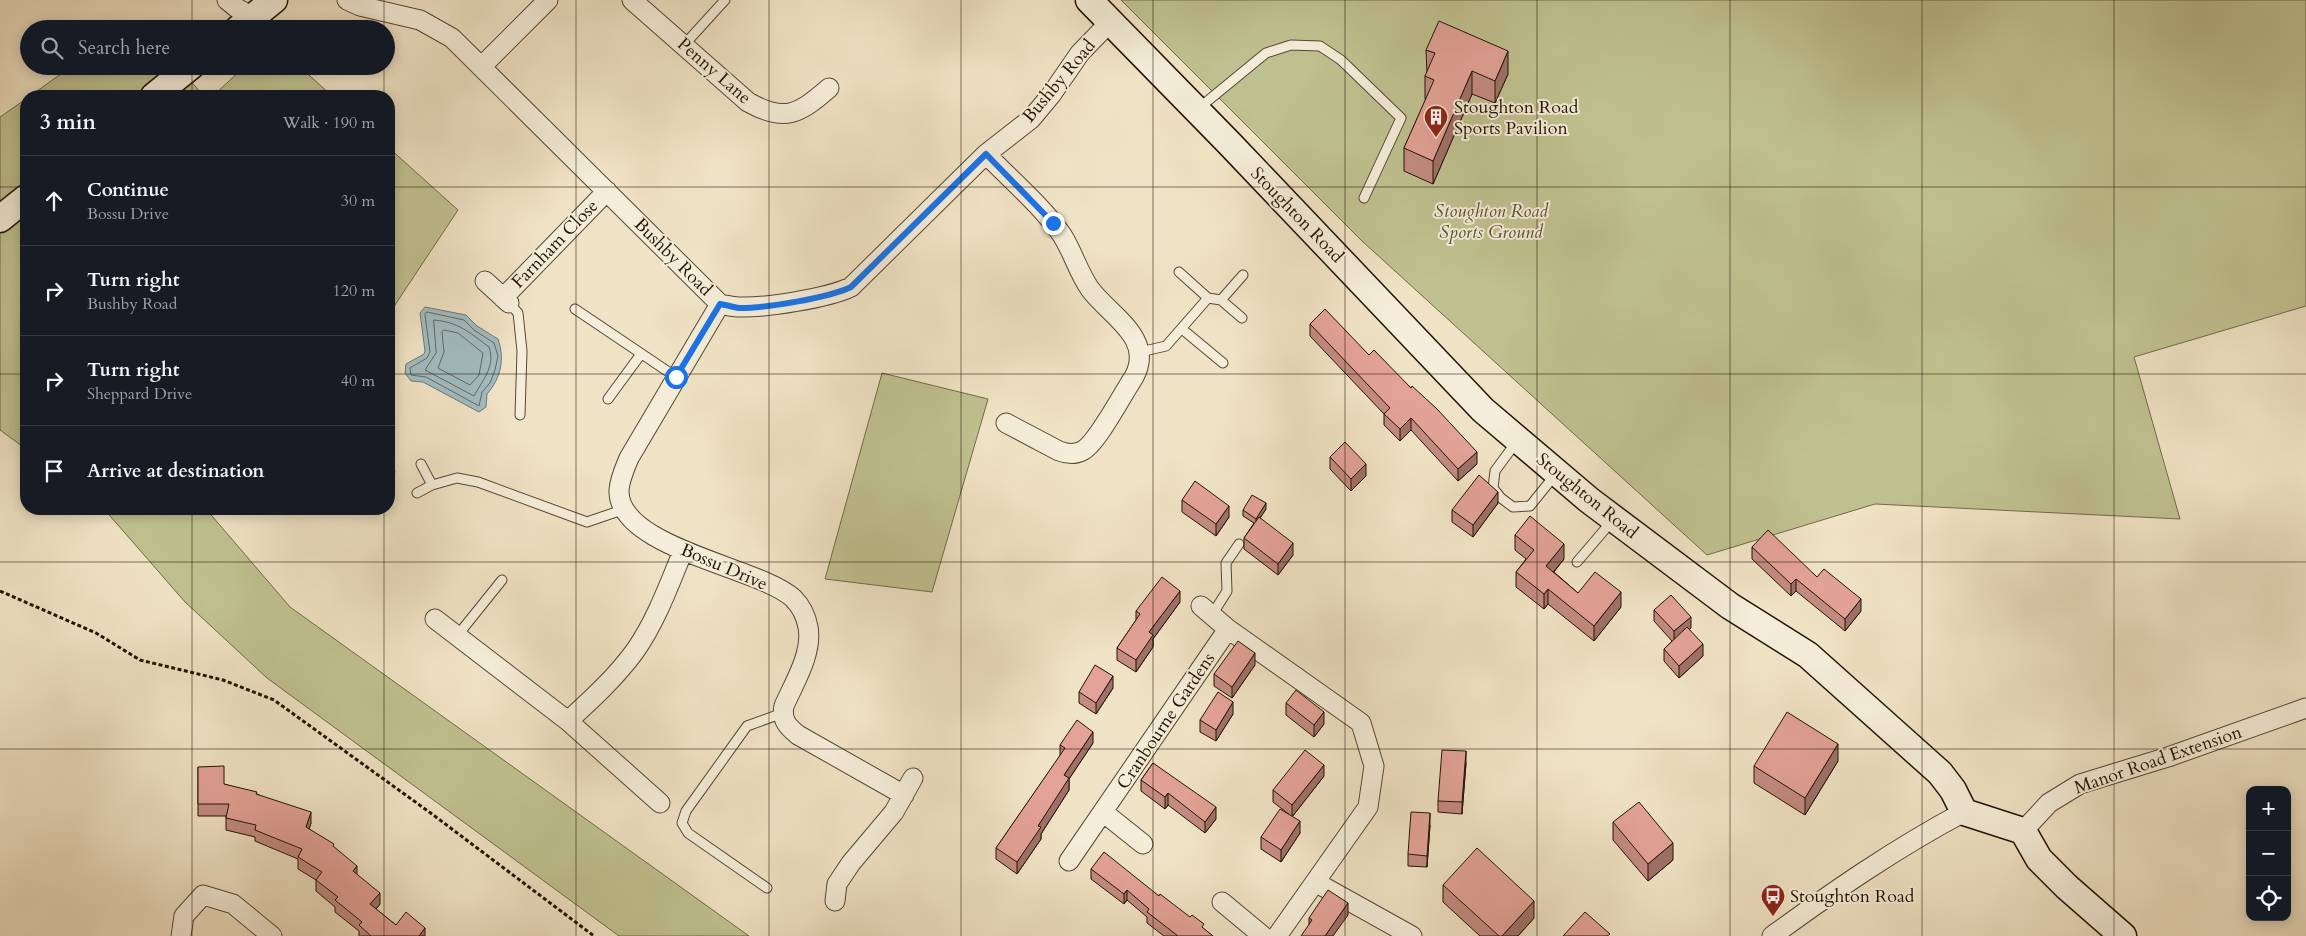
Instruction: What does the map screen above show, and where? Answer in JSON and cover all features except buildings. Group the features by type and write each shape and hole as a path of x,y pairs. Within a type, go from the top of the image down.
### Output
{"main road":[{"path":"249,20 274,0"},
{"name":"Stoughton Road","path":"1089,0 1197,110 1483,410 1614,519 1730,606 1808,655 1940,773 1953,790 1964,812"},
{"path":"161,90 180,75"},
{"path":"0,219 20,203"},
{"path":"1964,812 2023,831 2039,859 2067,887 2123,936"}],"street":[{"path":"227,0 238,9 244,20"},
{"name":"Bushby Road","path":"347,0 360,6 420,20 452,38 720,304 738,308 763,306 831,294 851,287 986,154 1019,129 1040,109 1080,53 1110,22"},
{"path":"481,67 548,0"},
{"name":"Penny Lane","path":"632,0 748,102 775,114 790,114 806,108 829,88"},
{"path":"986,154 1053,223 1064,237 1089,287 1099,301 1128,328 1135,338 1140,352 1138,369 1134,377 1095,439 1082,451 1067,454 1006,424"},
{"name":"Farnham Close","path":"485,281 506,301 607,191"},
{"path":"625,509 619,491 622,475 676,377 720,304"},
{"name":"Bossu Drive","path":"625,509 631,518 642,527 683,551 776,588 791,596 800,605 806,617 809,640 783,714"},
{"path":"568,721 604,688 635,651 655,618 683,551"},
{"path":"1207,611 1228,629 1360,723 1374,766 1368,807 1277,936"},
{"path":"434,619 568,721 660,804"},
{"name":"Cranbourne Gardens","path":"1069,861 1228,629"},
{"name":"Manor Road Extension","path":"2023,831 2049,802 2080,784 2168,757 2306,708"},
{"path":"783,714 785,722 798,735 904,795"},
{"path":"836,901 837,884 851,863 894,812 913,778"},
{"path":"1103,812 1143,844"},
{"path":"1772,936 1825,897 1916,838 1964,812"},
{"path":"1315,882 1412,936"},
{"path":"181,936 184,916 203,895 233,904 272,936"},
{"path":"1222,902 1263,936"}],"lane":[{"path":"684,45 725,0"},
{"path":"1197,110 1266,53 1291,44 1320,46 1342,60 1401,118 1364,198"},
{"path":"1179,272 1208,298 1220,300 1242,318"},
{"path":"1220,300 1243,275"},
{"path":"1140,352 1162,349 1172,341 1208,298"},
{"path":"506,301 518,313 522,351 520,415"},
{"path":"575,308 676,377"},
{"path":"1182,329 1223,363"},
{"path":"608,399 641,354"},
{"path":"1518,440 1494,471 1493,488 1501,498 1513,507 1522,508 1530,506 1557,472"},
{"path":"421,464 432,485"},
{"path":"416,493 446,479 468,479 588,522 625,509"},
{"path":"1577,562 1614,519"},
{"path":"1207,611 1227,591 1226,563 1239,544"},
{"path":"457,636 502,580"},
{"path":"766,888 688,833 682,823 686,811 747,726 783,714"}],"path":[{"path":"0,591 96,633 140,660 223,680 274,700 432,814 594,936"}],"green space":[{"name":"Stoughton Road Sports Ground","path":"1121,0 2306,0 2306,306 2134,357 2180,519 1875,504 1707,555 1362,241"},
{"path":"59,75 185,75 199,90 38,90"},
{"path":"235,75 309,75 325,90 219,90"},
{"path":"20,103 20,445 0,430 0,117"},
{"path":"395,153 458,210 395,305"},
{"path":"882,373 988,399 932,592 825,579"},
{"path":"109,515 211,515 290,607 749,936 619,936 267,678 185,602"}],"water":[{"path":"425,307 466,315 477,326 498,339 501,354 500,368 496,381 487,394 486,407 479,412 423,382 411,381 405,373 406,364 424,354 425,351 420,313"}],"place":[{"name":"Stoughton Road Sports Pavilion","path":"1436,138"},
{"name":"Stoughton Road","path":"1773,917"}],"route":[{"path":"676,377 720,304 738,308 763,306 831,294 851,287 986,154 1053,223"}]}
